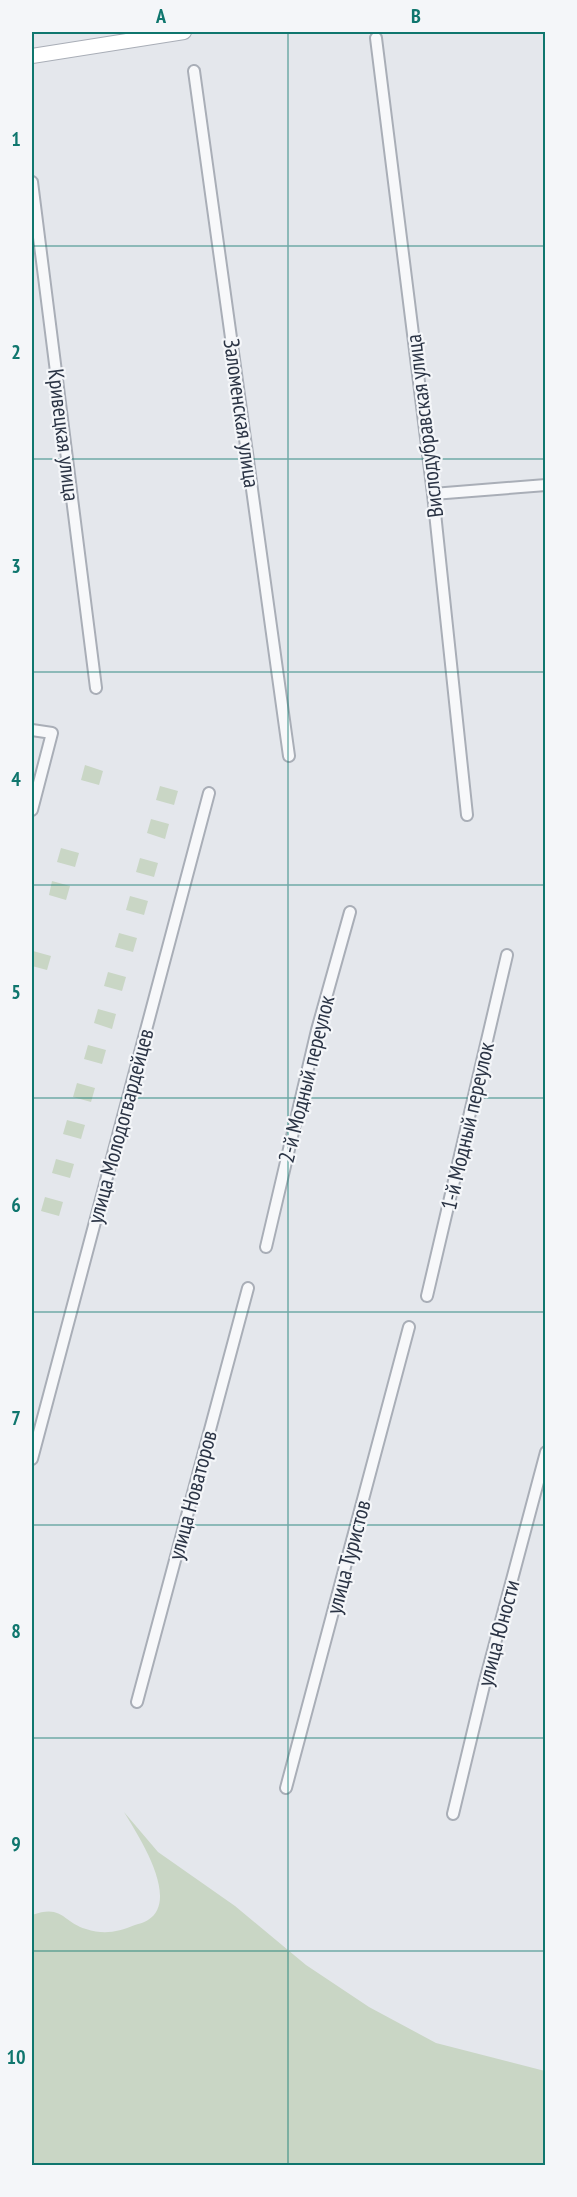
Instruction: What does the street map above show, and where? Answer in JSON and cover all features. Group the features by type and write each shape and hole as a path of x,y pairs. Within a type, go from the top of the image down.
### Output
{"main road":[{"path":"32,56 184,32"}],"street":[{"name":"Вислодубравская улица","path":"376,38 433,494 467,814"},
{"name":"Заломенская улица","path":"194,71 288,756"},
{"name":"Кривецкая улица","path":"32,182 96,688"},
{"path":"433,494 546,485"},
{"path":"32,730 52,733 32,810"},
{"name":"улица Молодогвардейцев","path":"32,1459 209,793"},
{"name":"2-й Модный переулок","path":"266,1247 317,1030 350,912"},
{"name":"1-й Модный переулок","path":"427,1296 507,955"},
{"name":"улица Новаторов","path":"137,1702 248,1288"},
{"name":"улица Туристов","path":"286,1788 409,1327"},
{"name":"улица Юности","path":"453,1814 546,1452"}],"green space":[{"path":"85,765 103,771 99,785 81,780"},
{"path":"160,786 178,791 174,805 156,800"},
{"path":"151,819 169,824 165,839 147,833"},
{"path":"61,848 79,853 75,867 57,862"},
{"path":"140,858 158,863 154,877 136,872"},
{"path":"52,881 70,886 66,900 49,895"},
{"path":"130,896 148,901 144,915 126,910"},
{"path":"119,933 137,938 133,952 115,947"},
{"path":"33,951 51,956 47,970 32,966"},
{"path":"108,972 126,977 122,991 104,986"},
{"path":"98,1009 116,1014 112,1029 94,1023"},
{"path":"88,1045 106,1050 102,1064 84,1059"},
{"path":"77,1083 95,1088 91,1102 73,1097"},
{"path":"67,1120 85,1125 81,1139 63,1134"},
{"path":"56,1159 74,1164 70,1178 52,1173"},
{"path":"45,1197 63,1202 59,1216 41,1211"},
{"path":"124,1812 158,1852 235,1906 306,1965 369,2007 436,2043 545,2071 545,2165 32,2165 32,1915 42,1912 56,1913 78,1926 93,1931 111,1932 144,1922 157,1910 160,1897 153,1866"}]}
